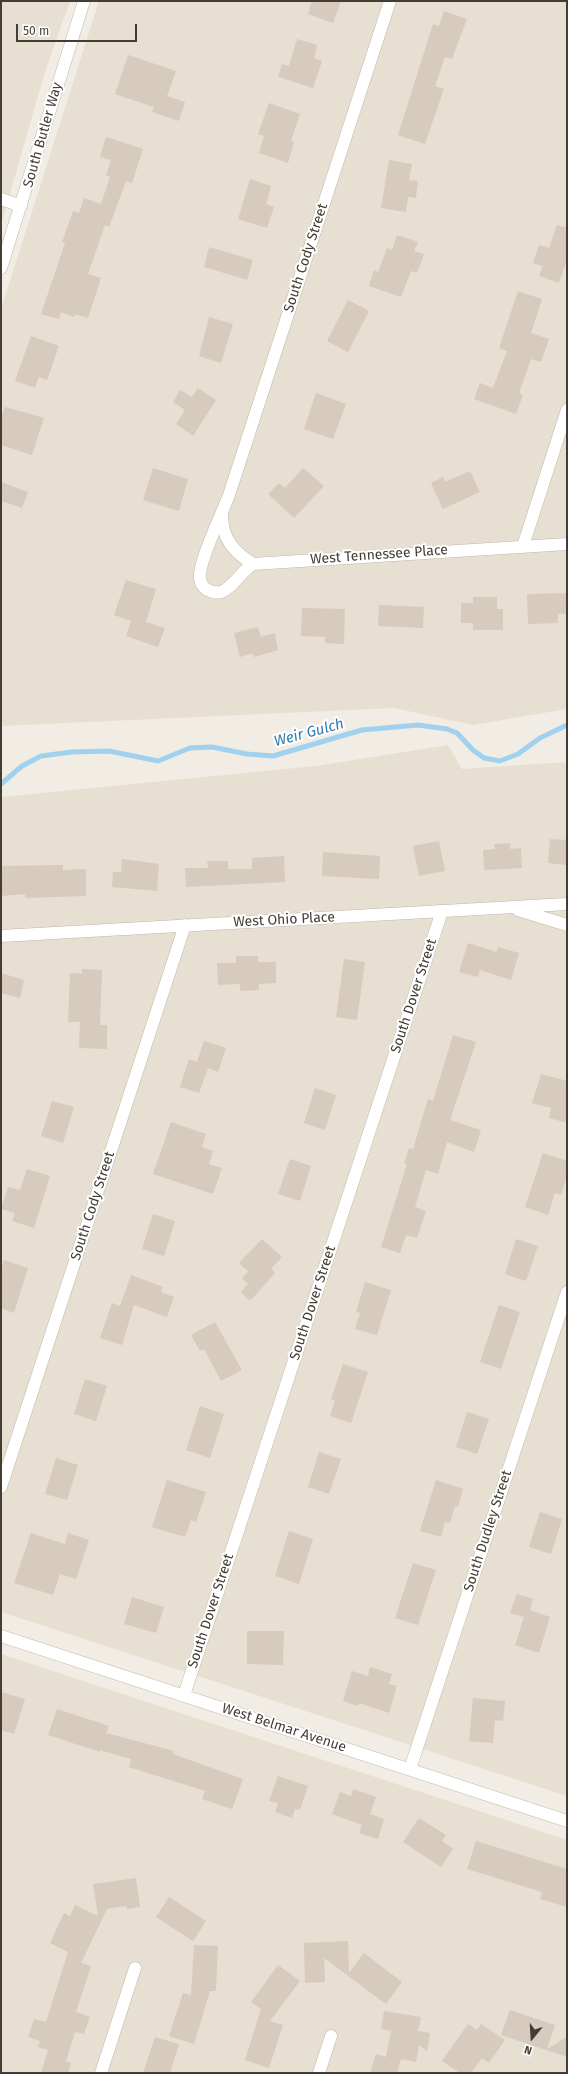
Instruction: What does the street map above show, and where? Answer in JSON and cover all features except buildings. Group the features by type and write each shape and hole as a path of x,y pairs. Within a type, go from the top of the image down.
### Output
{"street":[{"name":"South Butler Way","path":"1,268 84,1"},
{"name":"South Cody Street","path":"222,514 222,529 227,539 244,558 253,564 244,570 229,588 220,592 211,592 203,587 200,579 201,569 214,531 222,514 390,1"},
{"path":"1,199 21,206"},
{"path":"522,546 567,410"},
{"name":"West Tennessee Place","path":"253,564 567,544"},
{"name":"West Ohio Place","path":"1,936 567,904"},
{"path":"512,907 567,925"},
{"name":"South Dover Street","path":"184,1695 442,911"},
{"name":"South Cody Street","path":"1,1488 185,925"},
{"name":"South Dudley Street","path":"410,1769 567,1292"},
{"name":"West Belmar Avenue","path":"1,1636 567,1821"},
{"path":"101,2073 135,1968"},
{"path":"319,2073 331,2036"}],"shaded area":[{"path":"1,1 70,1 44,75 1,225"},
{"path":"99,1 567,1 567,709 473,725 394,708 1,726 1,309"},
{"path":"448,745 462,769 567,762 567,1796 1,1612 1,797 316,766"},
{"path":"1,1654 567,1840 567,2073 1,2073"}],"waterway":[{"name":"Weir Gulch","path":"1,784 22,766 41,756 72,752 109,751 158,761 190,748 212,747 247,754 273,756 362,730 418,725 447,729 457,733 473,750 484,758 500,761 518,754 540,738 567,725"}]}
